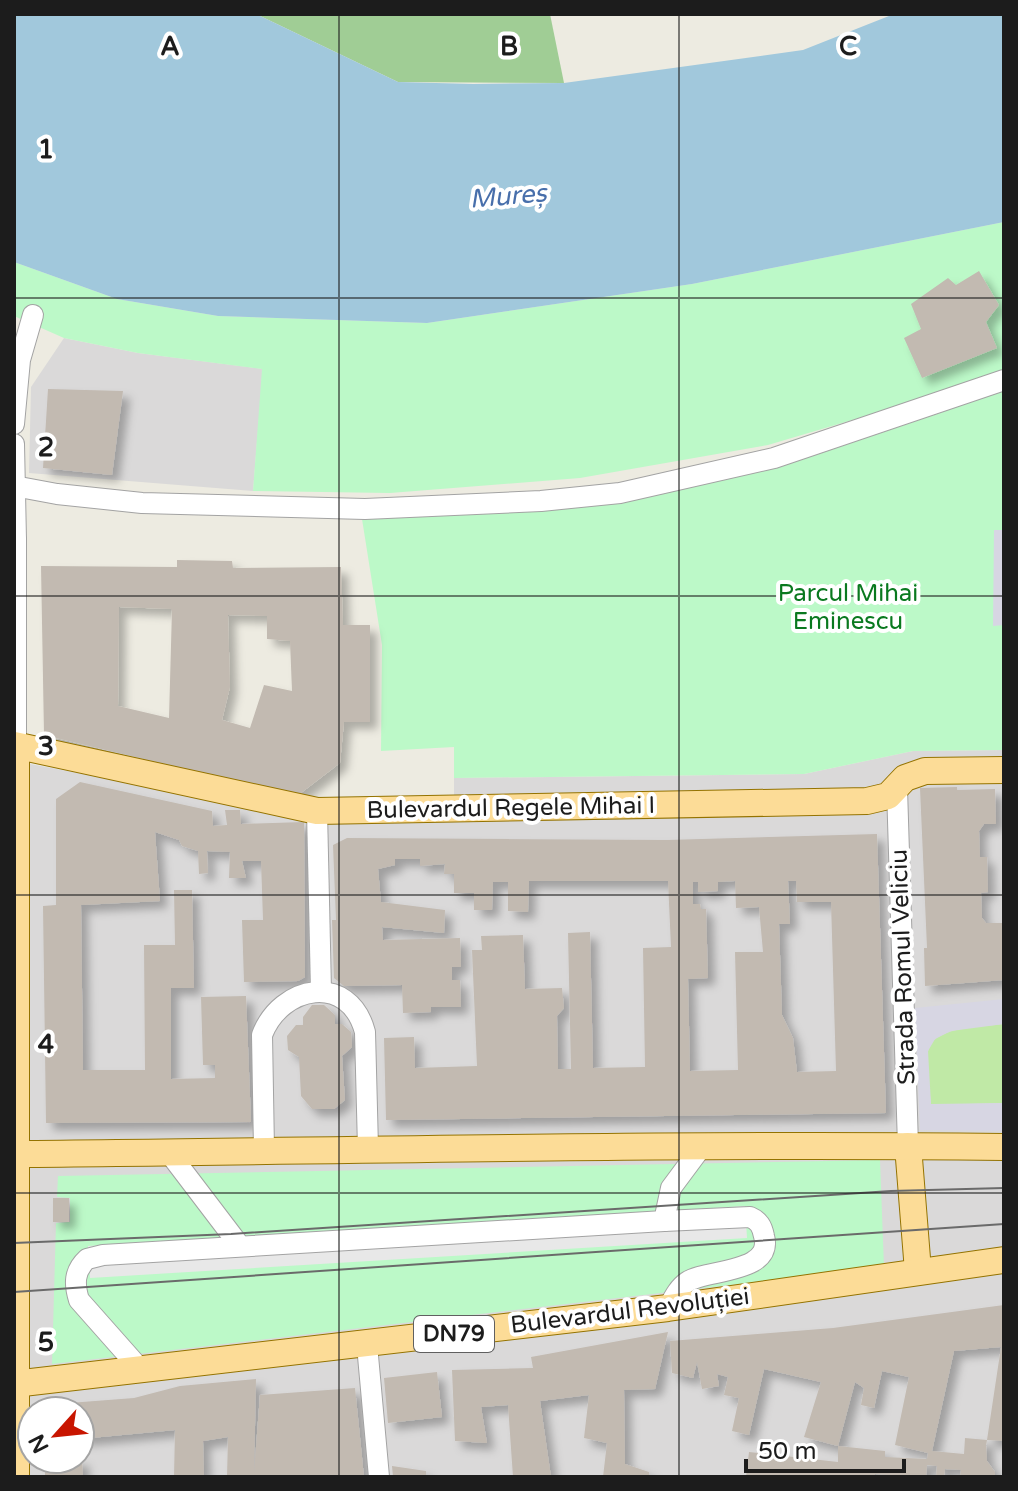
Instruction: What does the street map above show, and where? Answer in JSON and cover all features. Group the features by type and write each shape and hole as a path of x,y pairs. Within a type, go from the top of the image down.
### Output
{"main road":[{"name":"Bulevardul Regele Mihai I","path":"15,745 317,811 867,801 888,796 905,778 925,771 1004,770"},
{"path":"15,745 16,1477"},
{"path":"15,1154 703,1145 1004,1147"},
{"path":"908,1146 918,1271"},
{"name":"Bulevardul Revoluției","path":"16,1384 668,1308 1004,1260"}],"street":[{"path":"14,424 20,360 33,315"},
{"path":"15,487 142,503 365,509 541,501 620,493 774,458 1004,380"},
{"path":"14,444 15,745"},
{"name":"Strada Romul Veliciu","path":"897,788 908,1146"},
{"path":"317,811 321,991"},
{"path":"264,1150 262,1035 267,1021 284,1004 302,994 321,991 339,996 357,1012 362,1021 365,1032 368,1148"},
{"path":"664,1221 671,1188 703,1145"},
{"path":"170,1154 240,1246"},
{"path":"141,1370 79,1300 75,1288 76,1275 87,1259 103,1255 664,1221 750,1217 760,1224 766,1239 762,1253 746,1265 686,1283 668,1308"},
{"path":"367,1345 379,1477"}],"shaded area":[{"path":"64,338 138,353 263,369 253,491 29,473 31,387"},
{"path":"994,530 1004,530 1004,625 993,626"},
{"path":"1004,750 1004,1477 14,1477 14,761 296,814 454,816 454,778 804,774 913,751"},
{"path":"1004,999 1004,1024 951,1031 935,1039 928,1051 931,1104 1004,1103 1004,1131 920,1130 915,1008"},
{"path":"745,1206 747,1238 90,1278 88,1246"}],"green space":[{"path":"256,14 550,14 564,83 398,82"},
{"path":"1004,222 1004,375 768,445 580,478 390,493 253,491 262,369 138,353 64,338 14,316 14,262 117,299 218,316 427,323 692,284"},
{"name":"Parcul Mihai Eminescu","path":"1004,386 1004,750 913,751 804,774 454,778 454,747 381,751 382,645 362,519 586,505 777,468 940,413"},
{"path":"1004,1024 1004,1103 931,1105 927,1061 929,1048 934,1041 941,1035 962,1029"},
{"path":"880,1160 884,1267 52,1364 56,1223 70,1222 70,1198 57,1197 58,1176"}],"water":[{"name":"Mureș","path":"14,14 256,14 398,82 473,84 564,83 803,50 894,14 1004,14 1004,222 692,284 427,323 218,316 117,299 14,262"}],"building":[{"path":"979,271 999,305 986,322 997,348 922,378 904,338 921,329 911,304 948,278 956,285"},
{"path":"48,389 123,391 112,475 43,468"},
{"path":"177,560 232,561 233,568 341,567 343,625 370,625 370,722 344,722 340,763 297,796 44,735 41,566 177,567","holes":["119,607 172,609 169,718 118,706","228,615 267,616 267,639 290,641 292,691 264,685 250,728 222,720 230,687"]},
{"path":"80,782 212,811 213,826 227,825 225,810 240,810 241,824 304,822 305,977 298,981 244,982 242,920 263,920 261,861 242,861 246,878 229,878 230,852 207,851 208,873 199,874 198,851 155,832 160,901 81,905 83,1070 145,1070 144,945 175,945 174,890 192,890 194,988 171,988 171,1079 215,1078 215,1065 203,1065 201,997 246,996 251,1122 46,1123 43,906 56,905 56,799"},
{"path":"957,787 957,790 995,789 996,824 984,824 979,831 980,857 987,857 988,892 981,893 982,918 986,923 1004,923 1004,980 925,986 924,948 927,948 920,788"},
{"path":"877,834 886,1113 386,1120 384,1038 414,1037 415,1068 477,1066 472,950 482,950 481,936 523,935 525,989 562,988 564,1008 557,1016 558,1069 571,1069 568,933 590,932 593,1068 645,1067 643,948 671,947 668,881 529,881 528,912 508,911 508,882 493,882 492,910 474,910 474,893 454,893 454,874 444,874 445,864 420,866 420,859 395,859 395,865 378,869 381,902 445,910 444,933 382,927 383,940 460,938 461,967 452,967 452,980 460,980 461,1007 431,1007 431,1012 403,1013 402,985 344,986 334,978 332,920 336,920 333,845 347,838 667,840","holes":["735,881 736,908 759,907 763,952 735,952 738,1070 690,1071 688,979 708,978 706,909 701,909 700,904 693,904 693,882 698,882 698,892 718,891 718,882","788,881 796,881 797,902 831,902 836,1071 797,1072 793,1038 782,1015 779,924 790,924"]},
{"path":"312,1005 324,1005 335,1015 335,1024 342,1024 351,1032 352,1047 342,1056 345,1100 334,1109 312,1109 301,1096 299,1057 288,1050 287,1036 296,1025 303,1025 303,1017"},
{"path":"53,1198 69,1198 69,1222 53,1222"},
{"path":"1004,1305 1004,1441 987,1440 986,1445 987,1461 995,1477 960,1477 961,1470 945,1469 944,1477 936,1477 937,1466 927,1465 926,1477 875,1474 875,1477 746,1477 749,1452 838,1462 838,1446 804,1437 821,1382 764,1369 749,1435 732,1431 739,1398 724,1395 728,1377 717,1374 719,1386 702,1389 697,1362 693,1378 672,1373 670,1341 833,1328","holes":["1001,1347 987,1440 965,1438 964,1454 932,1451 954,1351","882,1371 909,1377 895,1445 928,1453 927,1459 885,1457 885,1451 838,1446 855,1382 864,1388 861,1405 874,1408"]},
{"path":"668,1332 655,1389 624,1390 625,1464 649,1472 649,1477 603,1477 607,1443 584,1438 589,1395 540,1401 551,1477 513,1477 508,1405 481,1407 487,1443 455,1441 452,1370 533,1368 531,1357"},
{"path":"437,1372 442,1417 388,1423 384,1378"},
{"path":"256,1379 254,1473 260,1395 355,1388 364,1477 227,1477 228,1437 203,1441 204,1477 174,1477 175,1430 96,1437 96,1401 134,1398 180,1386"},
{"path":"392,1466 426,1471 426,1477 393,1477"},
{"path":"83,1475 83,1477 45,1477"}],"tram line":[{"path":"14,1243 231,1234 891,1191 1004,1188"},
{"path":"14,1292 1004,1224"}]}
